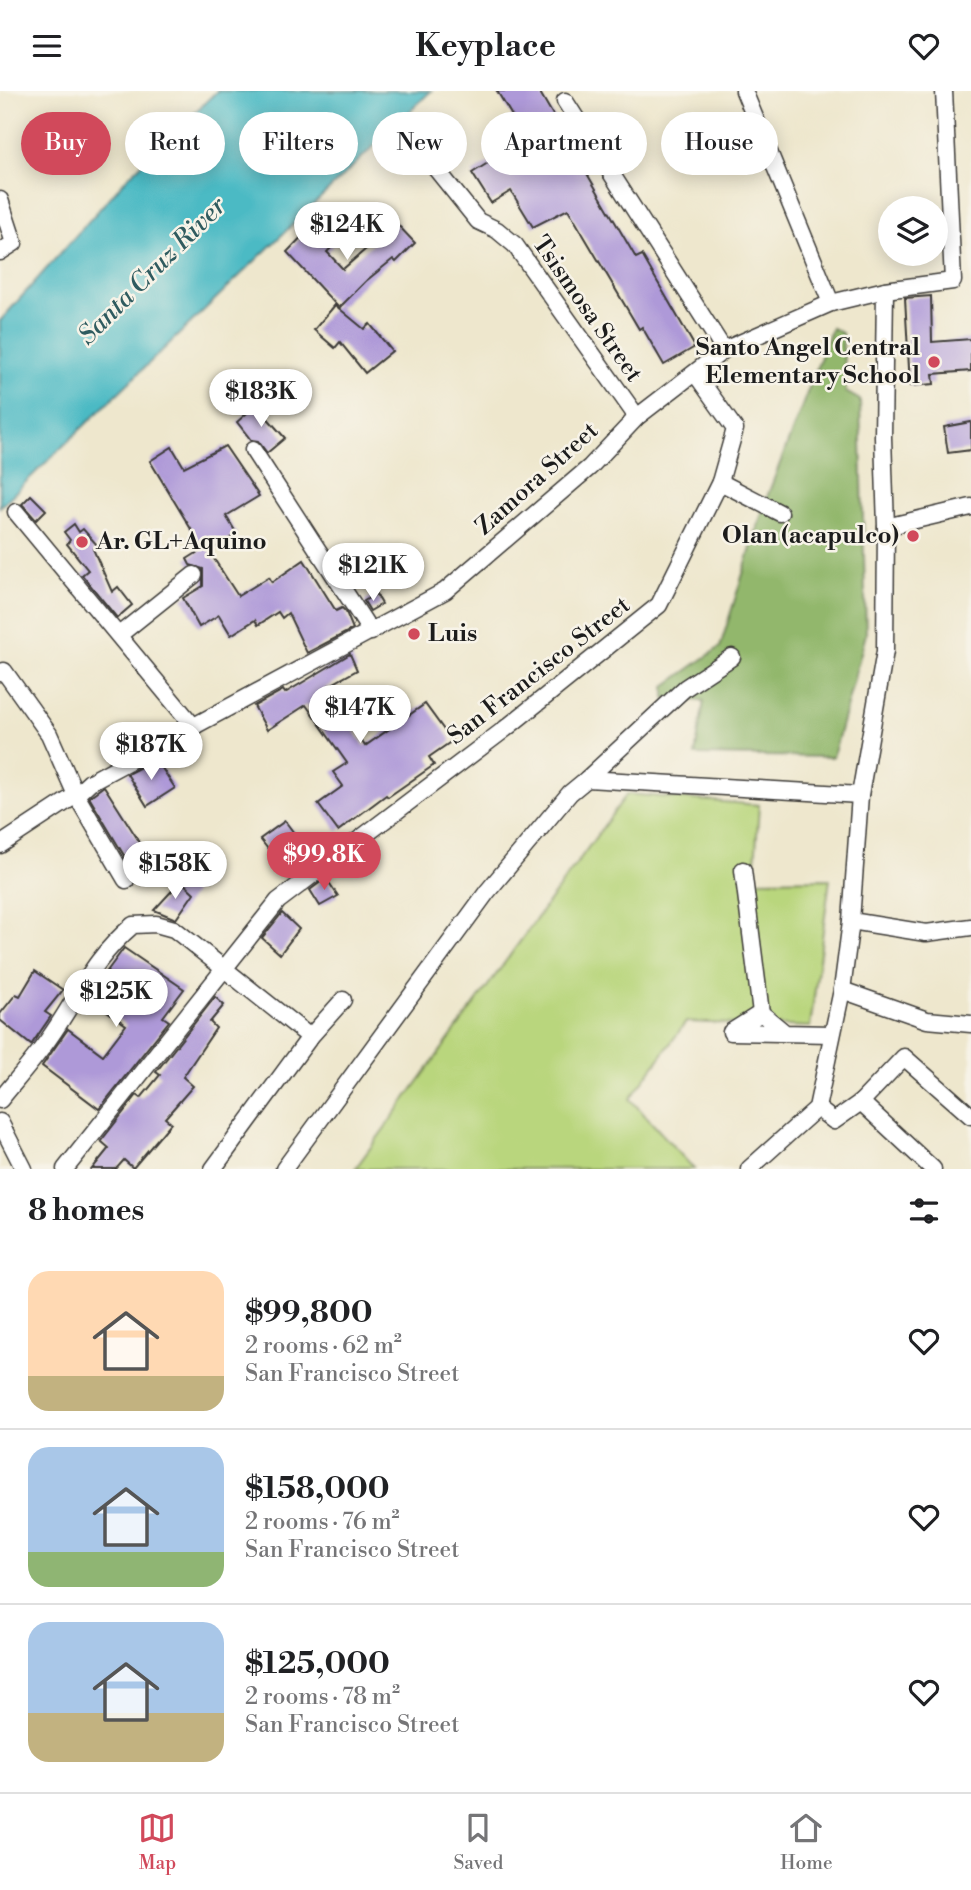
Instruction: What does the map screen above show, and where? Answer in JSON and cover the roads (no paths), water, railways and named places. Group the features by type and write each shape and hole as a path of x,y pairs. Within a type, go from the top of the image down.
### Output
{"street":[{"path":"744,91 831,303"},
{"name":"Zamora Street","path":"0,845 76,795 90,782 445,591 590,467 637,418 724,350 831,303 885,290 953,281 944,91"},
{"path":"565,101 724,350"},
{"name":"Tsismosa Street","path":"441,175 478,221 497,230 515,245 637,418"},
{"path":"0,200 15,243 0,252"},
{"path":"749,1169 817,1108 842,990 851,921 860,795 885,651 885,290"},
{"name":"San Francisco Street","path":"65,1169 278,901 505,729 659,605 720,482 735,429 695,373"},
{"path":"253,450 371,632"},
{"path":"720,482 780,513"},
{"path":"886,527 971,507"},
{"path":"16,512 194,727"},
{"path":"119,635 194,575"},
{"path":"284,1169 488,892 570,793 685,688 732,657"},
{"path":"0,673 4,671 49,734 76,795 126,880"},
{"path":"587,779 860,795"},
{"path":"743,870 761,1013 785,1033"},
{"path":"851,921 926,933 971,927"},
{"path":"0,1100 51,1037 85,977 112,943 133,925 156,924 174,929 224,972 310,1037"},
{"path":"842,990 927,1020 969,1026"},
{"path":"213,1169 310,1037 343,1000"},
{"path":"761,1013 732,1032 832,1034"},
{"path":"817,1108 834,1121 861,1102 904,1057 971,1116"},
{"path":"861,1102 933,1169"},
{"path":"0,1122 24,1169"}],"water":[{"name":"Santa Cruz River","path":"217,91 431,91 409,112 372,112 372,148 358,161 358,112 239,112 239,175 344,175 0,507 0,321 130,175 225,175 225,112 195,112"}],"place":[{"name":"Santo Angel Central Elementary School","path":"934,362"},
{"name":"Olan (acapulco)","path":"913,536"},
{"name":"Ar. GL+Aquino","path":"82,542"},
{"name":"Luis","path":"414,634"}]}
